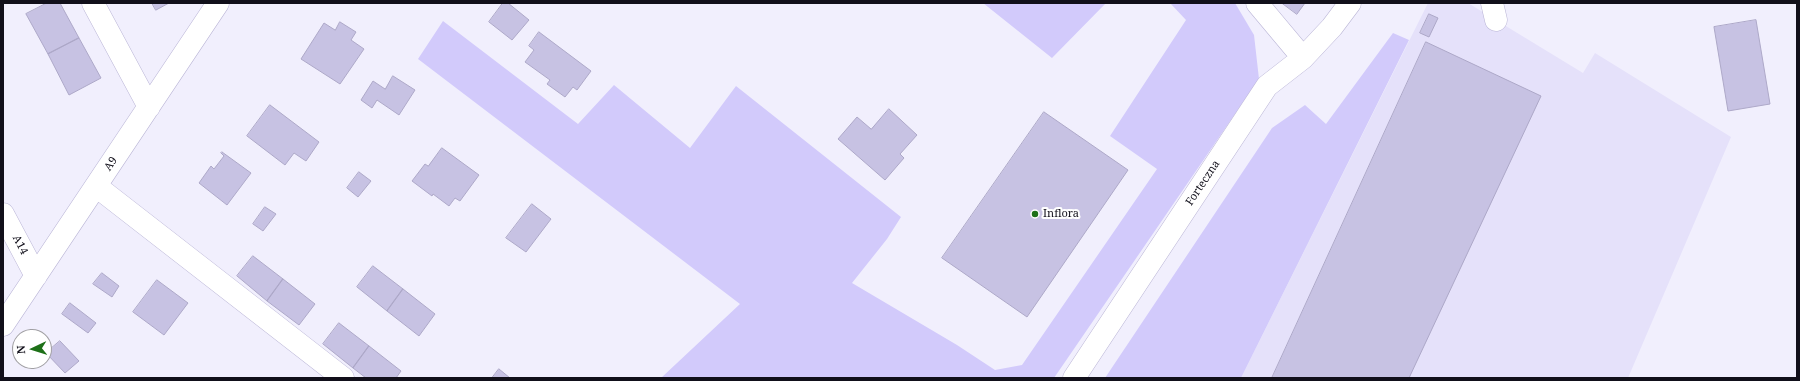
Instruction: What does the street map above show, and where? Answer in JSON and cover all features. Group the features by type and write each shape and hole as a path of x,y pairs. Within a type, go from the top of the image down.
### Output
{"street":[{"path":"93,3 149,107"},
{"name":"A9","path":"3,325 218,3"},
{"path":"1257,3 1304,58"},
{"name":"Forteczna","path":"1074,378 1268,86 1304,58 1350,3"},
{"path":"96,186 343,378"},
{"name":"A14","path":"3,214 36,276"}],"shaded area":[{"path":"983,3 1106,3 1052,58"},
{"path":"1170,3 1235,3 1254,35 1259,79 1054,378 661,378 740,304 418,59 443,21 578,124 614,85 690,148 736,86 901,217 887,239 852,283 957,345 995,370 1022,365 1157,169 1110,136 1186,20"},
{"path":"1428,3 1468,3 1583,73 1595,53 1731,137 1628,378 1241,378"},
{"path":"1393,33 1409,40 1241,378 1105,378 1272,128 1305,105 1326,124"}],"building":[{"path":"47,3 60,3 79,38 48,54 26,14"},
{"path":"152,3 169,3 156,10"},
{"path":"503,3 508,3 529,20 512,40 489,22"},
{"path":"1282,3 1305,3 1297,14"},
{"path":"1429,14 1438,18 1429,37 1420,33"},
{"path":"1756,20 1770,104 1728,111 1714,27"},
{"path":"340,22 356,32 351,40 364,49 340,84 301,59 324,23 335,30"},
{"path":"539,32 591,71 577,90 573,87 565,97 547,84 550,80 525,62 534,50 529,46"},
{"path":"79,38 101,78 69,95 48,54"},
{"path":"1426,42 1541,96 1409,378 1272,378"},
{"path":"393,76 415,90 399,115 377,100 372,108 361,100 373,81 385,89"},
{"path":"270,105 319,142 306,161 294,153 285,165 247,136"},
{"path":"889,109 917,135 900,154 904,158 885,180 838,139 857,117 871,129"},
{"name":"Inflora","path":"1044,112 1128,170 1027,317 942,258"},
{"path":"442,148 479,175 460,201 455,198 449,206 433,194 432,196 412,181 425,164 428,166"},
{"path":"222,152 251,173 227,205 199,183 211,166 214,169 224,156 221,153"},
{"path":"359,172 371,181 358,197 347,188"},
{"path":"532,204 551,219 526,252 506,238"},
{"path":"265,207 276,214 263,231 253,224"},
{"path":"253,256 283,279 267,301 237,276"},
{"path":"373,266 403,289 387,311 357,287"},
{"path":"102,273 119,286 112,297 93,284"},
{"path":"283,279 315,304 299,325 267,301"},
{"path":"157,280 188,303 164,335 133,312"},
{"path":"403,289 435,314 419,336 387,311"},
{"path":"70,303 96,323 88,333 62,314"},
{"path":"339,323 369,346 353,368 323,344"},
{"path":"60,341 79,361 65,373 52,359 52,348"},
{"path":"369,346 401,371 396,378 366,378 353,368"},
{"path":"499,369 510,378 492,378"}],"place":[{"name":"Inflora","path":"1035,214"}]}
